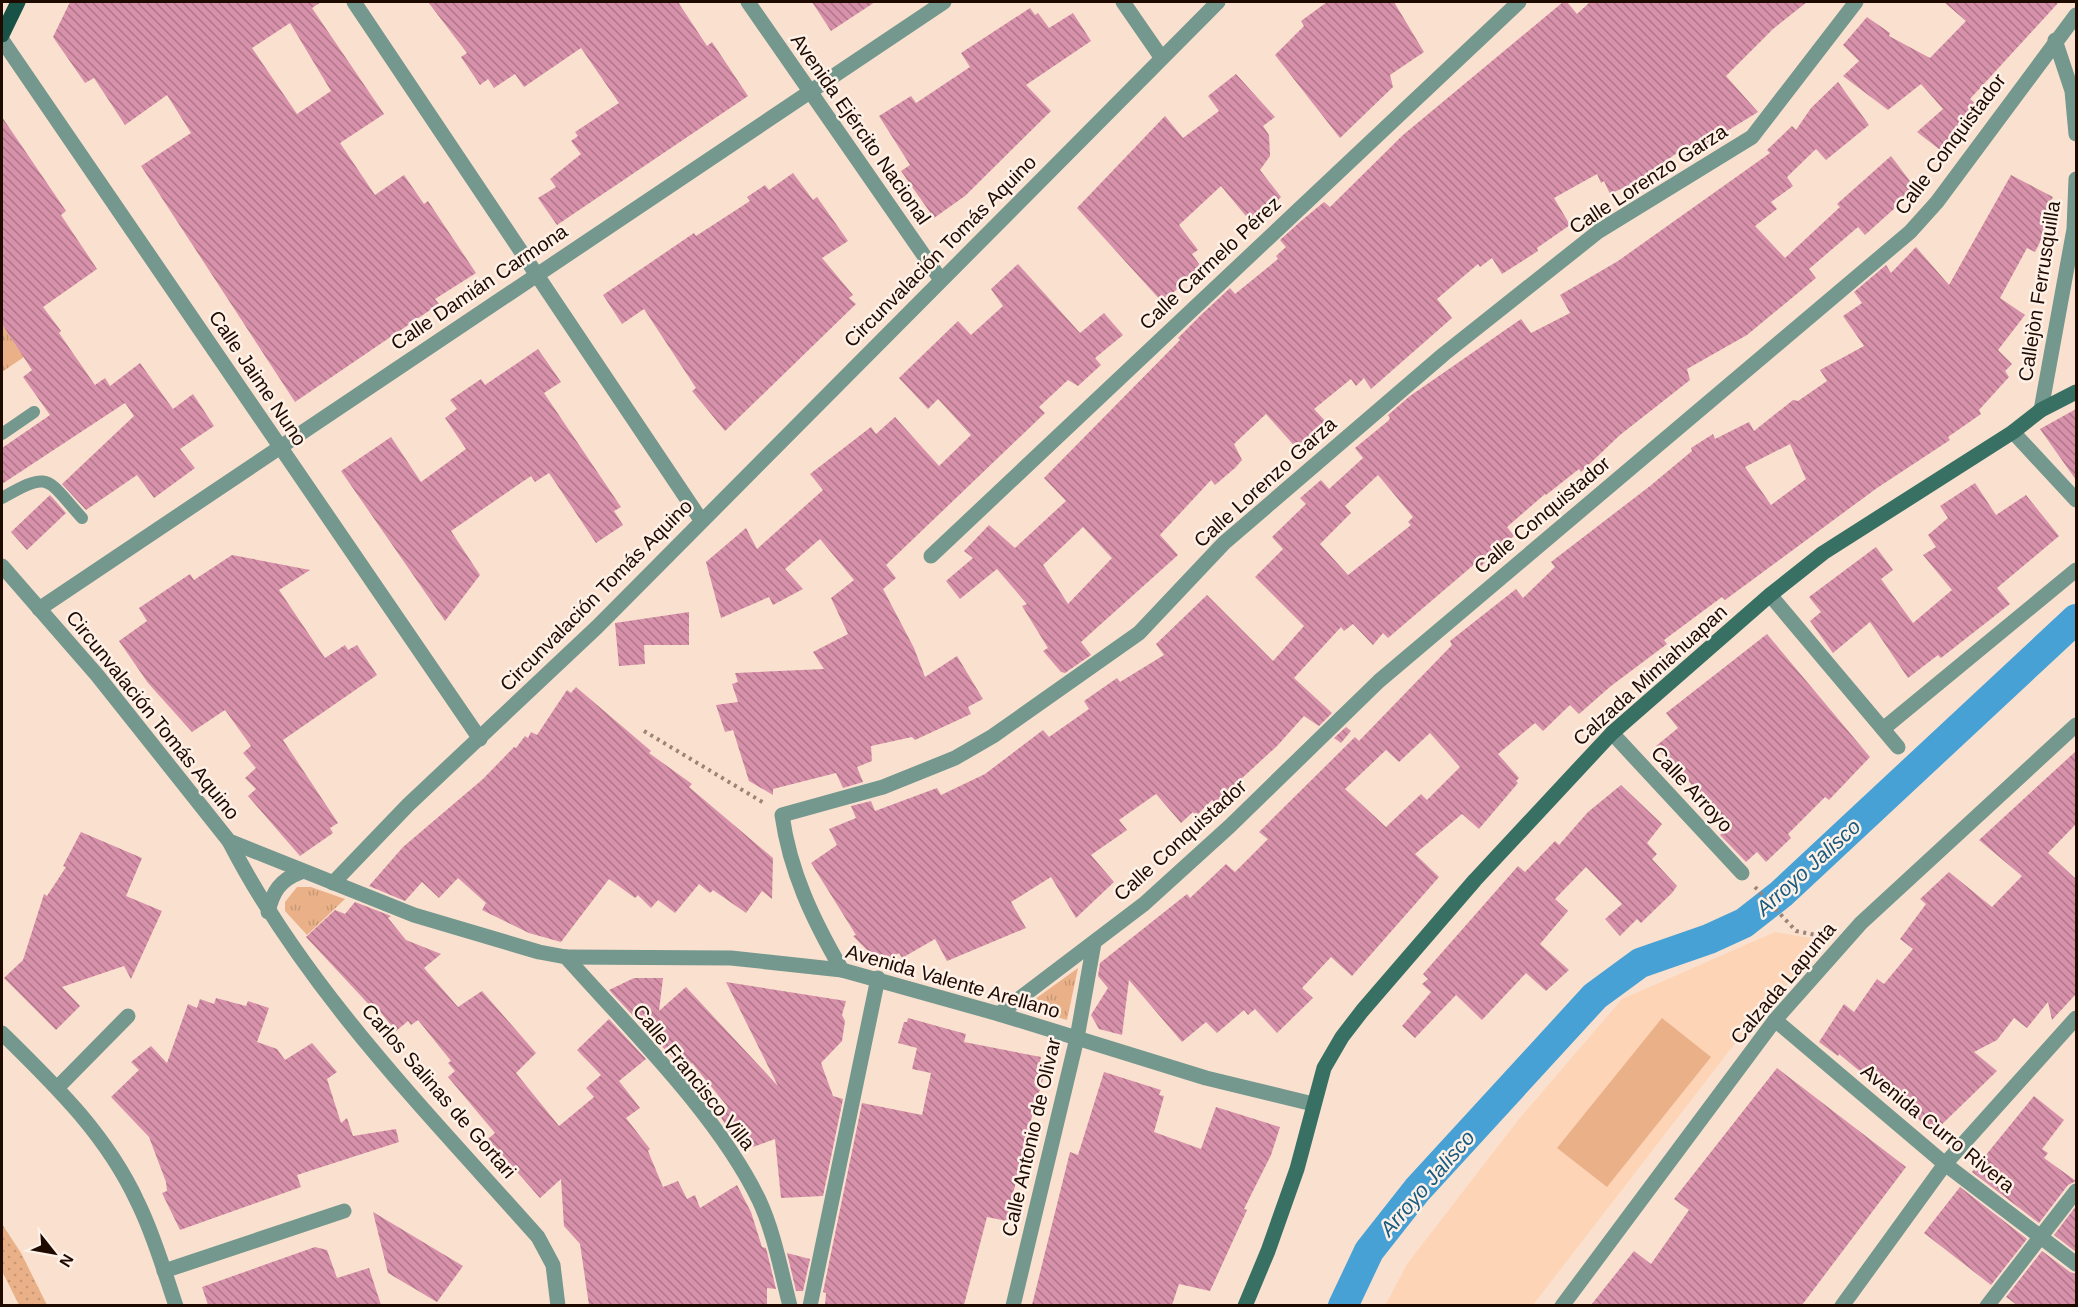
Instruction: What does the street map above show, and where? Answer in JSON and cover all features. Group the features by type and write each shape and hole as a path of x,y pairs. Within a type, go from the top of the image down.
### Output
{"main road":[{"path":"2,35 18,2"},
{"name":"Calzada Mimiahuapan","path":"1245,1305 1268,1251 1297,1168 1324,1068 1342,1037 1362,1011 1475,880 1612,733 1770,595 1823,553 2013,432 2041,410 2076,392"}],"street":[{"path":"354,2 701,520"},
{"name":"Avenida Ejército Nacional","path":"748,2 940,280"},
{"name":"Calle Damián Carmona","path":"39,609 944,2"},
{"path":"1123,2 1161,57"},
{"name":"Circunvalación Tomás Aquino","path":"2,566 97,675 229,841 333,883 408,805 480,739 701,520 1218,2"},
{"name":"Calle Carmelo Pérez","path":"931,556 1519,2"},
{"name":"Calle Lorenzo Garza","path":"782,815 883,787 955,758 993,736 1139,633 1224,543 1444,354 1599,231 1752,137 1856,2"},
{"name":"Calle Conquistador","path":"999,1014 1144,904 1230,826 1379,681 1910,232 1936,202 2055,40 2076,15"},
{"name":"Calle Jaime Nuno","path":"2,40 480,739"},
{"path":"2055,40 2072,91 2076,134"},
{"name":"Callejòn Ferrusquilla","path":"2041,410 2073,229 2076,179"},
{"path":"2013,432 2076,500"},
{"path":"1883,729 2076,570"},
{"path":"1770,595 1898,747"},
{"name":"Calzada Lapunta","path":"1562,1305 1775,1020 1861,923 2076,725"},
{"name":"Calle Arroyo","path":"1612,733 1742,873"},
{"path":"782,815 787,850 797,880 823,938 842,970"},
{"name":"Carlos Salinas de Gortari","path":"229,841 268,912 376,1054 537,1238 553,1265 558,1305"},
{"path":"268,912 276,888 283,881 301,872"},
{"name":"Avenida Valente Arellano","path":"333,883 414,915 539,952 566,957 731,958 842,970 878,978 1206,1078 1313,1104"},
{"name":"Calle Antonio de Olivar","path":"1013,1305 1077,1038 1094,943"},
{"name":"Calle Francisco Villa","path":"566,957 668,1072 735,1158 760,1201 790,1305"},
{"path":"810,1305 878,978"},
{"path":"58,1087 128,1016"},
{"path":"1842,1305 1945,1164 2076,1018"},
{"name":"Avenida Curro Rivera","path":"1775,1020 1945,1164 2076,1264"},
{"path":"2,1033 58,1087 101,1139 138,1202 176,1305"},
{"path":"1987,1305 2076,1191"},
{"path":"164,1272 344,1211"}],"lane":[{"path":"2,434 34,412"},
{"path":"2,498 32,481 41,480 51,483 82,518"}],"path":[{"path":"644,731 782,815"},
{"path":"1758,890 1796,931"}],"shaded area":[{"path":"1775,932 1823,940 1824,945 1743,1033 1533,1305 1385,1306 1407,1264 1519,1119 1622,999"}],"green space":[{"path":"2,324 24,357 2,372"},
{"path":"297,887 311,887 345,899 307,935 285,911 285,902"},
{"path":"1078,968 1067,1020 1024,1007"},
{"path":"1662,1018 1711,1057 1607,1187 1557,1148"},
{"path":"2,1224 21,1253 47,1305 19,1305 2,1271"}],"building":[{"path":"70,2 321,2 312,8 384,114 340,143 375,195 404,175 424,204 428,201 476,273 435,299 439,304 295,402 141,166 191,133 167,95 125,125 94,78 85,83 53,37","holes":["290,23 331,91 297,114 252,48"]},
{"path":"428,2 678,2 707,46 712,42 748,96 557,225 538,198 556,187 550,179 581,154 571,141 578,136 575,132 619,103 581,48 524,87 515,74 494,88 488,79 480,85 461,57 467,53"},
{"path":"812,2 875,2 831,31"},
{"path":"1327,2 1394,2 1424,52 1390,75 1393,87 1340,138 1275,55 1304,26 1301,21"},
{"path":"1563,2 1567,2 1577,14 1590,2 1807,2 1773,29 1726,76 1758,112 1693,152 1688,145 1638,181 1610,194 1604,181 1601,183 1597,174 1554,198 1570,225 1537,248 1538,251 1502,274 1492,258 1480,267 1478,264 1437,299 1452,318 1371,389 1364,378 1356,386 1351,379 1314,409 1329,425 1299,451 1266,414 1234,444 1242,460 1235,468 1215,485 1211,480 1160,535 1178,555 1081,642 1091,655 1065,673 1061,672 1043,651 1048,648 1022,606 1027,604 997,569 960,599 946,581 973,558 964,551 989,525 1015,548 1066,501 1044,478 1180,340 1178,338 1202,314 1230,288 1235,294 1278,259 1276,256 1286,247 1280,240 1324,202 1330,207 1403,135","holes":["1083,527 1112,558 1068,604 1043,565"]},
{"path":"1944,2 2059,2 1970,99 1979,107 1944,153 1917,132 1943,109 1921,84 1888,110 1843,76 1859,61 1843,45 1867,17 1890,33 1889,36 1930,58 1966,21"},
{"path":"1030,8 1035,15 1038,13 1049,28 1073,13 1091,41 1026,85 1051,111 965,196 934,218 901,171 910,165 879,116 911,96 916,103 970,67 961,53"},
{"path":"1236,74 1275,117 1263,126 1269,135 1270,156 1260,170 1281,197 1261,217 1258,214 1250,221 1221,186 1179,225 1198,250 1192,254 1202,268 1162,302 1077,208 1165,116 1183,138 1219,111 1208,96"},
{"path":"1838,82 1869,125 1826,160 1816,149 1787,177 1793,186 1771,202 1777,209 1755,226 1785,258 1840,207 1837,204 1891,156 1916,189 1865,235 1858,227 1809,269 1816,278 1747,335 1687,369 1690,380 1620,435 1581,472 1579,469 1545,494 1507,527 1514,536 1480,567 1477,562 1388,638 1383,633 1373,645 1353,624 1344,631 1341,627 1294,678 1332,713 1319,726 1304,716 1277,746 1215,803 1212,800 1196,816 1193,812 1181,823 1156,794 1119,820 1127,830 1091,855 1114,882 1076,918 1051,877 1011,902 1026,928 947,961 935,939 902,958 899,953 881,964 853,936 856,935 811,863 837,845 829,829 856,818 851,806 871,801 875,811 937,788 941,795 985,774 1043,730 1049,737 1089,709 1084,701 1117,678 1120,682 1164,655 1156,644 1207,595 1273,661 1304,626 1255,577 1283,549 1272,537 1306,504 1300,498 1321,480 1329,489 1363,458 1355,448 1388,421 1390,418 1388,415 1410,396 1521,319 1531,333 1570,313 1560,295 1618,261 1770,153 1767,150 1792,126 1796,130 1811,108","holes":["1378,475 1413,517 1408,522 1411,525 1348,575 1320,544 1351,513 1345,506"]},
{"path":"2,117 66,211 61,215 97,269 43,307 61,331 59,333 95,385 105,378 110,386 140,363 173,409 193,394 214,426 180,449 195,468 154,498 137,475 86,510 62,484 134,416 125,403 2,484 2,448 50,415 23,377 32,370 2,324"},
{"path":"793,173 813,200 817,197 848,241 822,258 853,295 849,298 856,304 725,431 692,391 696,388 644,309 622,324 603,295 694,233 696,236 750,201 747,197 765,185 769,190"},
{"path":"2011,175 2053,197 2046,209 2054,214 2035,252 2027,248 2000,298 2025,315 1998,350 2012,364 2005,371 2009,377 1979,410 1981,414 1948,437 1950,440 1877,488 1725,600 1722,597 1664,640 1667,644 1611,686 1579,714 1570,705 1543,731 1535,723 1498,754 1519,778 1516,781 1518,783 1479,829 1462,814 1415,854 1439,877 1352,976 1331,957 1302,988 1313,998 1277,1033 1255,1009 1248,1015 1244,1010 1217,1033 1206,1022 1182,1042 1129,980 1122,1035 1099,1029 1091,1015 1108,988 1098,976 1100,963 1187,894 1190,898 1226,864 1235,872 1268,839 1259,832 1355,737 1359,741 1452,645 1450,641 1516,589 1523,598 1555,567 1551,562 1650,486 1692,451 1691,448 1713,434 1715,439 1749,422 1754,431 1793,400 1798,401 1827,381 1820,370 1864,346 1843,316 1862,303 1854,292 1886,265 1891,273 1916,247 1949,285","holes":["1790,444 1806,479 1771,505 1745,467","1430,733 1460,767 1427,800 1421,794 1386,827 1345,789 1386,750 1399,762"]},
{"path":"1018,264 1080,333 1104,313 1123,335 1095,358 1101,365 1078,386 1068,380 1039,407 1045,413 886,565 896,578 883,589 914,648 925,677 957,656 983,699 968,707 971,714 915,740 912,737 871,746 872,761 857,767 863,782 843,788 836,773 773,789 773,795 749,781 733,730 725,732 716,705 738,702 732,684 738,682 735,673 824,669 813,652 848,634 831,598 854,580 820,539 785,569 803,589 773,605 769,597 721,618 706,562 746,528 757,549 823,490 810,474 871,427 876,434 895,417 939,466 971,435 938,399 928,409 899,378 958,321 971,335 1003,306 991,289"},
{"path":"538,349 561,382 544,393 621,507 614,511 623,525 596,543 549,473 535,482 531,476 451,531 480,575 445,621 341,471 391,437 421,482 466,449 445,418 457,409 450,400 481,379 485,385"},
{"path":"2076,409 2076,480 2040,429"},
{"path":"1975,483 1996,515 2026,495 2059,536 1997,588 2010,604 1941,658 1938,655 1908,678 1870,622 1833,653 1810,621 1821,612 1809,597 1876,547 1893,570 1881,579 1913,623 1952,590 1923,555 1936,547 1928,535 1948,518 1940,506"},
{"path":"50,495 66,513 27,550 11,532"},
{"path":"232,555 310,570 279,590 325,658 345,645 348,650 357,645 377,675 283,740 338,823 330,828 333,833 300,856 248,796 256,789 245,778 256,768 243,753 251,746 225,710 192,732 148,683 119,641 147,621 139,608 190,574 194,580"},
{"path":"689,612 689,645 644,645 645,664 619,666 615,623"},
{"path":"1767,634 1870,757 1829,800 1825,797 1788,834 1791,838 1766,862 1757,852 1746,862 1720,835 1727,829 1675,764 1672,766 1656,746 1678,728 1666,713"},
{"path":"576,687 651,751 649,753 692,784 689,787 773,858 772,899 762,891 746,913 713,890 710,893 699,884 675,913 658,900 651,908 638,895 635,898 609,879 561,942 529,933 482,910 486,903 458,878 439,898 422,882 405,901 369,886 403,847 483,779 514,747 516,748 525,736 528,738 531,732 537,735 567,690 571,693"},
{"path":"1346,727 1351,731 1341,743 1334,738"},
{"path":"2076,751 2076,824 2048,853 2076,879 2076,994 2052,1020 2048,1002 2027,1028 2014,1018 1997,1040 1974,1052 1997,1071 1934,1132 1839,1054 1838,1056 1819,1042 1844,1004 1854,1012 1877,979 1884,984 1913,949 1900,939 1926,904 1920,899 1949,872 1992,907 2022,876 1979,840"},
{"path":"1621,785 1662,824 1647,843 1657,854 1652,859 1677,886 1672,893 1641,923 1637,919 1620,936 1605,919 1622,904 1586,867 1555,899 1568,911 1540,944 1569,970 1546,991 1526,973 1482,1020 1456,995 1415,1038 1402,1026 1431,992 1422,984 1428,979 1423,974 1518,866 1525,872 1555,841 1559,845 1588,812"},
{"path":"81,832 142,858 126,896 162,911 131,979 124,966 62,987 80,1006 56,1030 4,978 23,960 44,894 47,896 66,867 63,866"},
{"path":"355,902 391,916 388,918 406,940 441,954 424,968 458,1007 482,991 536,1053 516,1073 559,1126 594,1097 586,1088 601,1075 577,1050 609,1019 646,1059 619,1081 640,1108 626,1118 650,1149 648,1151 663,1187 678,1181 687,1199 695,1195 700,1208 737,1185 751,1212 762,1247 766,1248 776,1289 767,1288 767,1305 589,1305 580,1244 564,1226 561,1179 540,1198 488,1139 495,1133 448,1077 455,1071 448,1063 451,1061 418,1020 411,1025 408,1021 396,1031 377,1008 374,1010 306,937 335,910 345,914"},
{"path":"634,978 663,978 659,1011 686,987 778,1086 726,982 846,1001 842,1015 845,1021 842,1041 821,1063 833,1096 843,1099 823,1196 781,1198 775,1139 742,1151 720,1116 728,1109 727,1106 692,1063 684,1070 609,990"},
{"path":"216,998 246,1006 248,1001 269,1008 257,1042 277,1049 285,1060 312,1043 337,1072 327,1079 341,1123 347,1118 353,1136 396,1129 399,1142 297,1175 301,1187 180,1230 162,1193 167,1191 166,1182 149,1137 111,1097 139,1070 131,1062 151,1046 167,1063 188,1004 197,1008 200,999 214,1004"},
{"path":"908,1018 966,1034 964,1042 1041,1057 1038,1069 1043,1070 1042,1075 1044,1076 1026,1137 1007,1221 987,1217 964,1305 825,1305 826,1293 823,1292 862,1103 922,1115 931,1073 912,1069 917,1048 898,1043 904,1022 907,1022"},
{"path":"1777,1068 1906,1167 1802,1305 1591,1305 1634,1251 1651,1264 1689,1210 1674,1199"},
{"path":"1104,1072 1161,1090 1159,1095 1164,1096 1154,1132 1201,1149 1216,1107 1280,1127 1271,1155 1244,1209 1247,1210 1210,1291 1179,1284 1172,1305 1032,1305 1070,1152 1078,1155"},
{"path":"2034,1096 2064,1120 2042,1149 2048,1153 2044,1158 2076,1181 2068,1185 2039,1223 1972,1172"},
{"path":"1960,1187 2027,1239 1991,1285 1924,1233"},
{"path":"2076,1206 2076,1252 2054,1235"},
{"path":"373,1212 463,1266 437,1302 388,1273"},
{"path":"315,1247 327,1250 337,1278 369,1268 381,1305 208,1305 202,1287"},
{"path":"2042,1251 2076,1274 2076,1305 2017,1305 2006,1297"},
{"path":"787,1253 810,1259 803,1291 796,1291"}],"waterway":[{"name":"Arroyo Jalisco","path":"1343,1306 1369,1251 1417,1190 1595,996 1640,963 1709,939 1744,923 1781,894 2076,619"}]}
